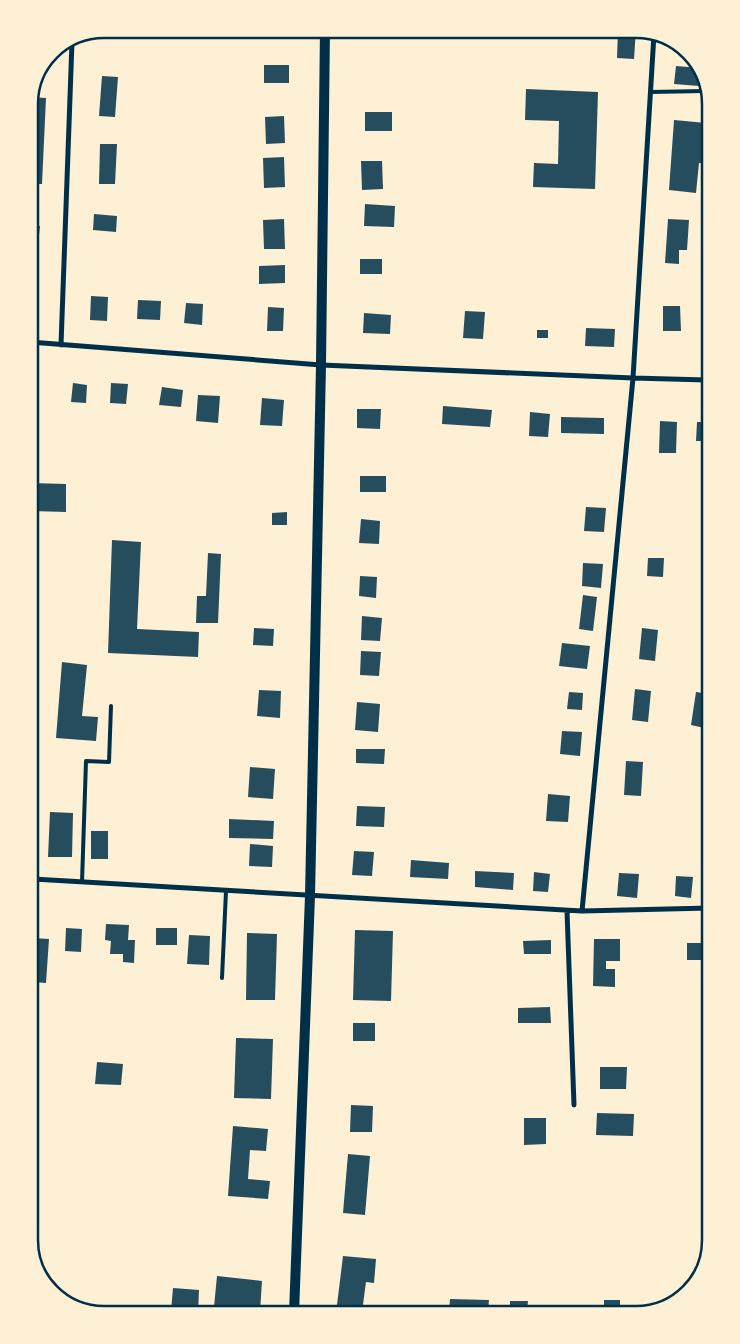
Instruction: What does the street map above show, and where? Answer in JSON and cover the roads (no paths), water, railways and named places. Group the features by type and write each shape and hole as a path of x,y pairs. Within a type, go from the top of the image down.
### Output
{"main road":[{"path":"294,1306 310,896 321,365 325,38"}],"street":[{"path":"582,912 633,378 654,41"},
{"path":"61,345 72,46"},
{"path":"38,343 321,365 702,380"},
{"path":"37,879 582,912 702,908"},
{"path":"568,911 574,1106"}],"lane":[{"path":"650,92 701,91"},
{"path":"82,882 86,762 109,762 111,706"},
{"path":"222,978 226,890"}]}
